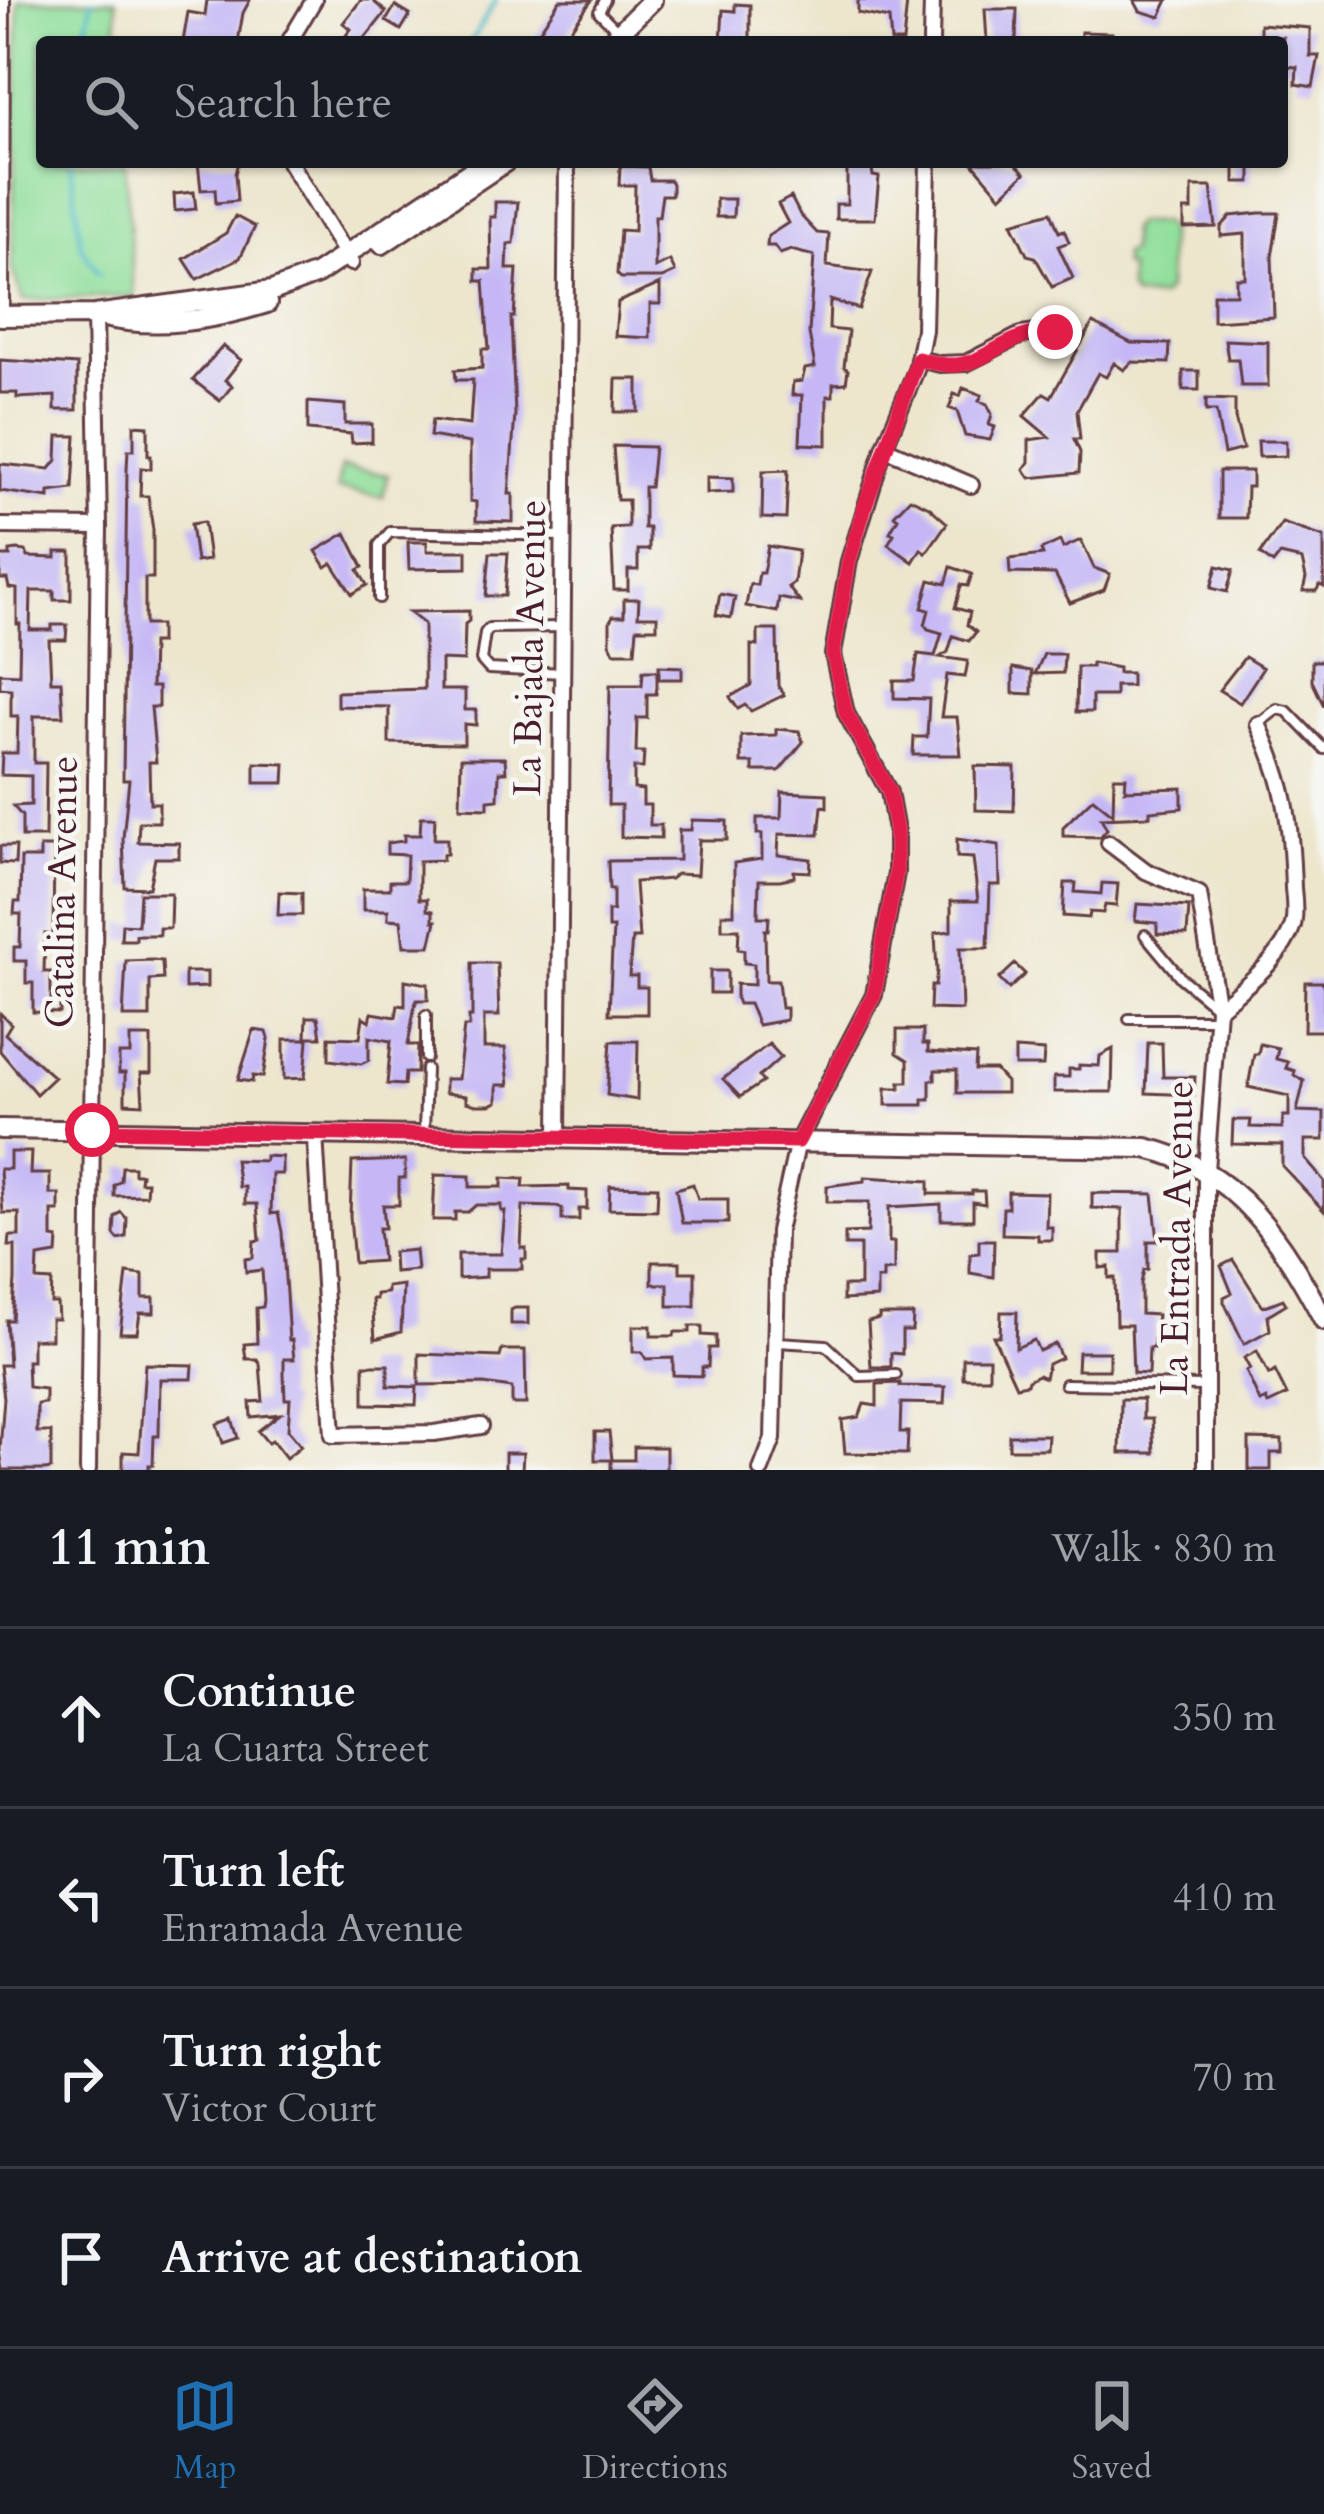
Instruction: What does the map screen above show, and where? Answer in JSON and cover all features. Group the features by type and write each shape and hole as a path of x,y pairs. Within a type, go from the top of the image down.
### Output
{"street":[{"path":"2,0 0,316 95,315 137,325 210,318 267,303 421,221 497,168"},
{"path":"293,36 314,0"},
{"path":"616,36 652,0"},
{"path":"931,36 932,0"},
{"path":"293,168 349,259"},
{"path":"349,259 477,168"},
{"name":"La Bajada Avenue","path":"558,1135 567,168"},
{"path":"761,1470 773,1443 778,1231 798,1141 874,995 896,873 889,791 846,713 833,654 849,561 925,330 928,168"},
{"name":"Catalina Avenue","path":"88,1470 99,527 95,315"},
{"path":"918,359 955,365 1022,335 1052,331 1063,339"},
{"path":"884,448 971,485"},
{"path":"0,526 99,527"},
{"path":"1218,1014 1261,971 1294,923 1292,831 1279,767 1258,724"},
{"name":"La Entrada Avenue","path":"1109,843 1146,871 1199,894 1218,1014 1206,1170 1205,1470"},
{"path":"0,1129 1125,1145 1166,1152 1206,1170 1252,1208 1274,1232 1324,1320"},
{"path":"315,1134 333,1435 434,1433 481,1426"}],"lane":[{"path":"605,0 599,13 614,36"},
{"path":"379,598 379,545 390,532 565,536"},
{"path":"563,673 489,669 481,659 489,628 564,627"},
{"path":"1258,724 1277,709 1287,711 1324,749"},
{"path":"1145,935 1218,1014"},
{"path":"1129,1019 1218,1014"},
{"path":"424,1135 426,1015"},
{"path":"778,1342 826,1345 859,1376 896,1375"},
{"path":"1065,1384 1206,1386"}],"green space":[{"path":"19,0 116,0 118,36 36,36 36,168 125,168 134,296 24,300 12,269"},
{"path":"1136,223 1162,223 1168,230 1167,290 1161,297 1135,297 1129,291 1129,268 1123,266 1123,254 1130,252 1130,229"},
{"path":"341,467 388,475 383,497 337,489"}],"building":[{"path":"207,0 250,0 239,36 184,36 188,12 205,15"},
{"path":"361,0 372,0 386,12 367,36 346,36 351,29 343,23"},
{"path":"560,0 592,0 565,36 536,36"},
{"path":"858,0 907,2 904,36 890,36 889,19 858,13"},
{"path":"1134,0 1168,0 1160,17 1140,11"},
{"path":"735,4 750,5 750,36 721,36 723,10 735,11"},
{"path":"395,6 410,15 401,30 386,21"},
{"path":"985,9 1017,9 1016,36 987,36"},
{"path":"1260,24 1310,28 1310,56 1319,56 1313,87 1296,84 1297,67 1288,66 1288,36 1260,36"},
{"path":"1081,32 1112,33 1112,36 1081,36"},
{"path":"199,168 236,168 237,201 216,203 215,189 201,190"},
{"path":"620,168 648,168 650,180 670,180 672,195 662,195 659,216 655,216 655,268 670,261 675,272 662,278 621,278 617,274 620,230 634,231 635,185 619,185"},
{"path":"872,168 873,176 879,177 875,219 836,219 836,204 847,204 847,169"},
{"path":"977,168 1020,168 1025,173 1001,196"},
{"path":"1235,168 1251,168 1251,182 1235,182"},
{"path":"1192,187 1211,187 1216,227 1184,228 1184,210 1192,210"},
{"path":"194,192 196,209 175,211 174,194"},
{"path":"791,197 817,233 829,234 827,266 872,272 859,309 830,300 829,329 848,331 844,367 848,370 846,383 833,384 833,396 827,396 827,445 800,444 802,395 792,395 793,382 802,381 805,369 815,367 809,333 814,256 791,250 780,254 774,246 767,246 768,236 788,223 778,204"},
{"path":"716,199 734,199 733,217 716,217"},
{"path":"495,202 518,202 507,269 517,269 511,317 515,414 509,494 513,494 513,522 476,521 476,502 470,501 470,443 430,436 432,420 470,425 473,380 456,380 455,370 482,368 482,349 489,349 484,281 477,281 477,269 491,269 490,217 495,217"},
{"path":"1051,212 1069,242 1058,246 1073,278 1052,287 1035,257 1027,255 1012,223"},
{"path":"1279,213 1272,257 1274,317 1213,321 1213,294 1236,294 1236,278 1245,278 1245,234 1221,236 1221,227 1231,216"},
{"path":"235,216 255,227 240,258 197,279 184,259 226,233"},
{"path":"660,284 660,304 650,304 650,338 615,336 618,302"},
{"path":"1093,323 1131,343 1170,344 1169,363 1132,362 1124,370 1114,363 1106,377 1098,373 1077,411 1080,439 1074,439 1080,452 1079,473 1030,478 1024,469 1029,462 1029,440 1049,437 1024,416 1044,393 1051,397"},
{"path":"1225,340 1268,342 1268,386 1241,386 1238,359 1228,359"},
{"path":"223,346 241,360 225,380 232,386 220,401 193,380"},
{"path":"0,360 77,365 77,410 55,410 55,396 17,398 17,393 0,393"},
{"path":"1183,371 1199,371 1199,390 1183,390"},
{"path":"616,379 638,379 638,412 615,412"},
{"path":"963,388 982,395 979,401 987,404 992,414 989,425 995,427 990,440 965,436 957,411 949,408 954,394 960,396"},
{"path":"1206,399 1235,400 1243,449 1224,454 1216,411 1206,411"},
{"path":"308,402 345,405 345,424 372,424 372,442 352,443 351,434 308,430"},
{"path":"134,425 148,426 151,455 151,469 141,468 140,496 148,496 153,530 153,578 145,578 145,625 160,625 160,643 152,643 151,687 158,687 158,707 151,707 156,762 149,762 150,803 159,803 159,822 139,822 138,842 179,843 179,858 155,858 149,888 125,887 123,838 129,780 123,780 127,469 128,450 134,450"},
{"path":"58,436 76,436 73,489 49,492 49,498 0,491 0,464 50,469 57,460"},
{"path":"1258,441 1286,441 1286,456 1259,457"},
{"path":"613,446 654,447 650,487 644,487 649,550 638,550 638,570 628,570 628,590 614,590 611,528 628,527 628,500 617,500"},
{"path":"788,470 786,519 762,518 763,471"},
{"path":"1219,471 1252,471 1246,518 1219,518"},
{"path":"707,477 733,478 733,492 707,493"},
{"path":"910,498 947,523 926,553 921,549 913,562 888,544 898,518 894,515"},
{"path":"204,522 209,560 196,562 191,524"},
{"path":"1282,523 1324,537 1324,587 1303,591 1302,560 1280,555 1273,564 1260,554"},
{"path":"346,533 367,585 352,594 332,563 326,567 316,551"},
{"path":"1081,540 1094,568 1110,574 1104,590 1070,603 1055,574 1010,573 1009,559 1043,555 1041,550 1060,541 1063,548"},
{"path":"408,542 427,542 427,551 467,551 467,568 409,569"},
{"path":"768,546 798,551 794,583 788,587 800,602 779,598 777,612 746,606 750,584 757,585 763,573"},
{"path":"26,551 28,557 56,558 56,552 71,552 71,600 54,600 54,591 31,591 30,630 67,625 66,640 49,640 51,681 61,681 63,716 34,716 34,763 46,763 45,837 22,837 22,816 13,806 31,805 31,776 1,775 2,753 17,753 18,716 11,716 11,689 0,688 0,673 19,674 20,624 17,589 0,579 0,556"},
{"path":"490,553 508,553 505,596 486,596"},
{"path":"1217,566 1233,570 1227,592 1211,588"},
{"path":"951,567 972,574 968,586 961,585 955,608 970,612 967,625 976,632 969,641 953,636 948,652 940,657 968,661 965,677 947,675 941,717 957,717 961,755 913,755 914,737 927,737 929,699 894,698 894,681 914,681 918,654 935,656 942,633 928,629 929,610 922,608 930,580 946,584"},
{"path":"720,594 735,597 731,618 716,615"},
{"path":"624,599 639,599 638,616 657,616 657,628 637,628 635,652 614,652 610,643 610,621 613,616 624,616"},
{"path":"469,611 464,661 441,660 441,690 465,690 465,710 476,710 476,725 464,724 464,744 389,743 389,707 337,706 337,692 424,689 424,624 409,612"},
{"path":"758,630 777,630 778,686 784,695 751,711 745,705 738,709 730,697 751,685 751,645 758,646"},
{"path":"1044,654 1064,654 1063,673 1035,674"},
{"path":"1245,657 1263,668 1240,703 1219,690"},
{"path":"1312,661 1324,661 1324,706 1312,681"},
{"path":"1092,663 1131,673 1131,686 1115,686 1115,696 1092,696 1092,712 1076,712 1077,667 1092,667"},
{"path":"659,666 682,667 682,679 659,679"},
{"path":"1013,668 1032,671 1032,694 1013,693"},
{"path":"643,671 657,671 657,687 656,694 647,694 647,718 637,718 636,752 644,752 643,768 634,768 634,789 643,790 643,805 650,805 650,825 661,825 661,838 621,837 621,805 608,805 610,685 642,685"},
{"path":"776,729 799,731 803,742 779,771 753,771 753,763 741,763 741,736 776,735"},
{"path":"461,758 505,758 498,799 488,800 488,808 460,807"},
{"path":"255,763 285,764 284,783 255,783"},
{"path":"975,766 1015,767 1014,811 976,810"},
{"path":"1114,777 1126,777 1125,790 1182,788 1182,808 1150,811 1150,816 1101,818 1107,829 1100,837 1063,836 1063,827 1093,798 1113,814"},
{"path":"782,792 827,794 827,807 822,806 819,835 779,834 778,855 811,859 810,872 759,880 758,917 769,917 766,981 778,981 786,1020 758,1025 749,1004 738,1004 736,999 736,984 754,985 754,964 744,963 744,950 738,949 739,929 722,929 722,914 734,914 734,863 762,859 757,818 781,818"},
{"path":"421,817 435,817 434,839 447,839 447,854 443,860 419,861 419,899 427,899 427,910 433,911 436,921 430,946 404,946 401,920 388,919 388,910 363,910 363,889 390,889 390,881 406,881 407,855 387,854 387,843 404,841 404,835 420,835"},
{"path":"692,820 727,821 727,840 699,840 697,875 635,882 639,938 632,938 629,976 637,976 637,987 647,987 647,1014 609,1014 613,928 608,928 608,911 613,911 613,889 609,889 608,861 679,860 679,830 691,830"},
{"path":"957,839 999,845 1000,885 990,885 988,948 960,948 962,1010 930,1009 937,971 935,933 951,931 951,901 978,901 973,858 957,857"},
{"path":"0,846 16,846 15,864 0,863"},
{"path":"40,847 54,847 53,935 45,934 44,972 51,972 51,1000 60,1000 60,1013 33,1012 33,983 26,983 26,961 14,961 14,947 20,947 21,914 14,914 15,902 20,902 21,858 40,858"},
{"path":"1065,883 1076,883 1075,892 1101,894 1102,883 1118,884 1116,906 1105,905 1103,913 1090,912 1089,918 1063,916"},
{"path":"279,892 302,893 302,915 278,915"},
{"path":"140,893 171,893 170,928 159,928 159,935 121,940 122,924 138,925"},
{"path":"1137,904 1189,907 1187,935 1157,934 1157,923 1135,921"},
{"path":"126,961 162,961 163,979 150,980 150,1017 123,1017"},
{"path":"472,963 497,963 499,1016 484,1016 484,1048 505,1048 509,1085 497,1085 497,1102 490,1105 476,1105 466,1102 466,1096 445,1093 445,1079 458,1079 464,1027 469,1027 472,1017"},
{"path":"1015,964 1025,974 1009,989 999,979"},
{"path":"710,971 727,971 727,993 710,993"},
{"path":"185,972 207,972 207,987 185,988"},
{"path":"405,980 428,984 428,1000 417,1000 415,1005 408,1045 418,1045 417,1073 405,1073 404,1085 387,1084 391,1041 369,1037 369,1060 361,1064 329,1060 329,1037 360,1038 363,1017 370,1021 372,1013 396,1017 398,1005 405,1006"},
{"path":"1305,982 1324,982 1324,1031 1304,1031"},
{"path":"0,1013 11,1024 5,1034 54,1077 36,1094 0,1051"},
{"path":"307,1017 318,1017 321,1037 306,1037"},
{"path":"254,1030 267,1032 269,1039 263,1077 253,1076 252,1082 238,1080"},
{"path":"897,1030 923,1030 928,1052 976,1055 975,1070 995,1070 1006,1082 1006,1093 957,1093 957,1070 935,1070 930,1099 923,1099 923,1105 886,1105 886,1088 900,1088 900,1082 908,1082 908,1060 897,1053"},
{"path":"130,1037 151,1037 151,1073 141,1073 143,1104 125,1103 125,1073 119,1073 119,1054 130,1054"},
{"path":"284,1039 308,1039 305,1078 284,1079"},
{"path":"611,1041 638,1041 637,1100 607,1095"},
{"path":"1148,1043 1162,1043 1163,1077 1195,1077 1194,1095 1146,1093"},
{"path":"769,1044 781,1057 759,1077 763,1082 740,1097 723,1079"},
{"path":"1260,1044 1278,1048 1276,1059 1288,1062 1286,1068 1304,1081 1297,1111 1324,1112 1324,1140 1305,1140 1305,1159 1324,1181 1324,1211 1282,1166 1282,1145 1232,1144 1233,1120 1251,1120 1250,1127 1282,1128 1283,1116 1289,1116 1289,1096 1248,1087"},
{"path":"1015,1049 1044,1051 1043,1066 1015,1066"},
{"path":"1113,1049 1112,1092 1054,1092 1054,1077 1069,1077 1069,1069 1079,1069 1079,1065 1099,1066 1100,1056"},
{"path":"10,1152 31,1152 30,1174 50,1174 50,1194 59,1194 59,1211 52,1211 57,1254 38,1257 37,1280 52,1281 51,1303 57,1303 58,1319 51,1319 51,1339 32,1339 32,1361 27,1361 28,1387 45,1389 45,1403 37,1404 37,1432 51,1432 51,1469 45,1470 3,1470 0,1450 4,1398 0,1365 9,1365 6,1320 12,1320 15,1280 15,1246 9,1246 10,1236 19,1236 19,1213 3,1213 0,1169 10,1169"},
{"path":"265,1156 282,1157 282,1174 272,1174 271,1214 278,1213 282,1232 294,1359 284,1359 285,1399 290,1399 288,1430 301,1446 286,1458 258,1431 280,1414 251,1417 250,1402 263,1401 260,1364 257,1359 246,1359 244,1344 257,1343 256,1308 263,1307 264,1300 262,1270 246,1272 245,1259 253,1258 254,1241 260,1240 257,1204 245,1204 245,1187 239,1187 235,1160 265,1161"},
{"path":"405,1160 399,1205 383,1205 382,1261 354,1263 352,1162"},
{"path":"122,1167 134,1167 134,1174 141,1174 140,1182 147,1182 146,1195 114,1196"},
{"path":"435,1175 470,1176 470,1187 502,1187 502,1178 524,1179 523,1187 569,1186 569,1190 587,1191 587,1209 579,1209 579,1220 562,1220 562,1209 557,1207 523,1206 521,1248 526,1248 526,1259 522,1259 522,1269 486,1269 486,1277 458,1279 458,1254 501,1254 505,1211 501,1205 476,1205 468,1212 455,1212 455,1220 433,1220"},
{"path":"865,1177 929,1181 929,1194 984,1191 985,1204 973,1202 973,1220 941,1220 941,1204 889,1207 894,1270 883,1271 883,1279 877,1279 877,1298 843,1300 843,1286 860,1286 860,1245 845,1245 845,1233 868,1232 869,1202 827,1202 827,1186 865,1181"},
{"path":"693,1184 698,1199 728,1199 728,1223 682,1223 676,1189"},
{"path":"610,1186 658,1187 657,1210 609,1209"},
{"path":"1008,1192 1047,1193 1046,1227 1052,1227 1052,1240 1002,1234"},
{"path":"1092,1193 1153,1194 1158,1241 1148,1241 1148,1269 1141,1283 1141,1314 1157,1315 1148,1374 1133,1373 1131,1325 1116,1325 1115,1278 1109,1278 1109,1267 1100,1268 1100,1253 1122,1253 1122,1209 1092,1208"},
{"path":"121,1212 127,1219 126,1237 118,1239 115,1217"},
{"path":"979,1240 994,1240 993,1277 970,1273 970,1254 979,1253"},
{"path":"415,1250 417,1270 394,1272 393,1252"},
{"path":"1233,1260 1263,1307 1283,1299 1286,1304 1268,1315 1270,1330 1244,1344 1224,1302 1232,1293 1221,1266"},
{"path":"652,1262 680,1262 680,1272 695,1272 695,1306 668,1306 668,1284 652,1284"},
{"path":"127,1273 143,1275 143,1298 154,1298 154,1313 140,1313 137,1333 120,1333"},
{"path":"403,1285 401,1332 375,1339 372,1299 387,1293 387,1287"},
{"path":"515,1308 528,1308 528,1324 511,1324"},
{"path":"1001,1312 1017,1312 1016,1348 1034,1340 1039,1351 1055,1344 1061,1358 1048,1364 1045,1378 1038,1375 1016,1386 993,1336 1000,1336"},
{"path":"879,1315 913,1315 912,1331 902,1331 902,1354 891,1353 891,1367 871,1367 868,1322"},
{"path":"633,1326 651,1326 651,1336 674,1336 675,1332 690,1332 690,1326 702,1326 702,1335 716,1336 716,1348 709,1348 708,1367 702,1367 702,1376 673,1375 673,1358 646,1359 642,1352 633,1352"},
{"path":"502,1350 525,1350 526,1404 512,1404 512,1388 419,1385 419,1354 500,1357"},
{"path":"1257,1351 1269,1375 1275,1371 1287,1395 1268,1404 1266,1399 1260,1402 1246,1371 1250,1369 1244,1358"},
{"path":"1078,1352 1109,1352 1109,1370 1077,1370"},
{"path":"963,1358 989,1358 989,1378 963,1378"},
{"path":"145,1364 193,1365 192,1379 160,1379 159,1436 154,1436 153,1465 149,1470 123,1470 123,1452 139,1453"},
{"path":"364,1365 388,1365 388,1386 417,1387 416,1405 364,1404"},
{"path":"877,1384 945,1387 944,1404 901,1403 900,1432 908,1432 907,1454 845,1453 842,1420 859,1417 864,1404 877,1406"},
{"path":"1121,1399 1143,1399 1143,1419 1152,1419 1154,1453 1120,1453"},
{"path":"232,1419 238,1438 223,1443 217,1424"},
{"path":"595,1432 609,1432 612,1460 634,1460 634,1447 666,1447 666,1470 611,1470 611,1460 595,1460"},
{"path":"1009,1435 1048,1435 1047,1449 1009,1449"},
{"path":"1249,1439 1282,1440 1282,1453 1271,1453 1271,1470 1249,1470"},
{"path":"505,1453 523,1453 522,1470 505,1470"}],"waterway":[{"path":"85,36 92,0"},
{"path":"475,36 496,0"},
{"path":"72,168 81,246 99,274"}],"route":[{"path":"92,1130 798,1141 874,995 896,873 889,791 846,713 833,654 849,561 866,503 918,359 966,363 1022,335 1055,332"}]}
